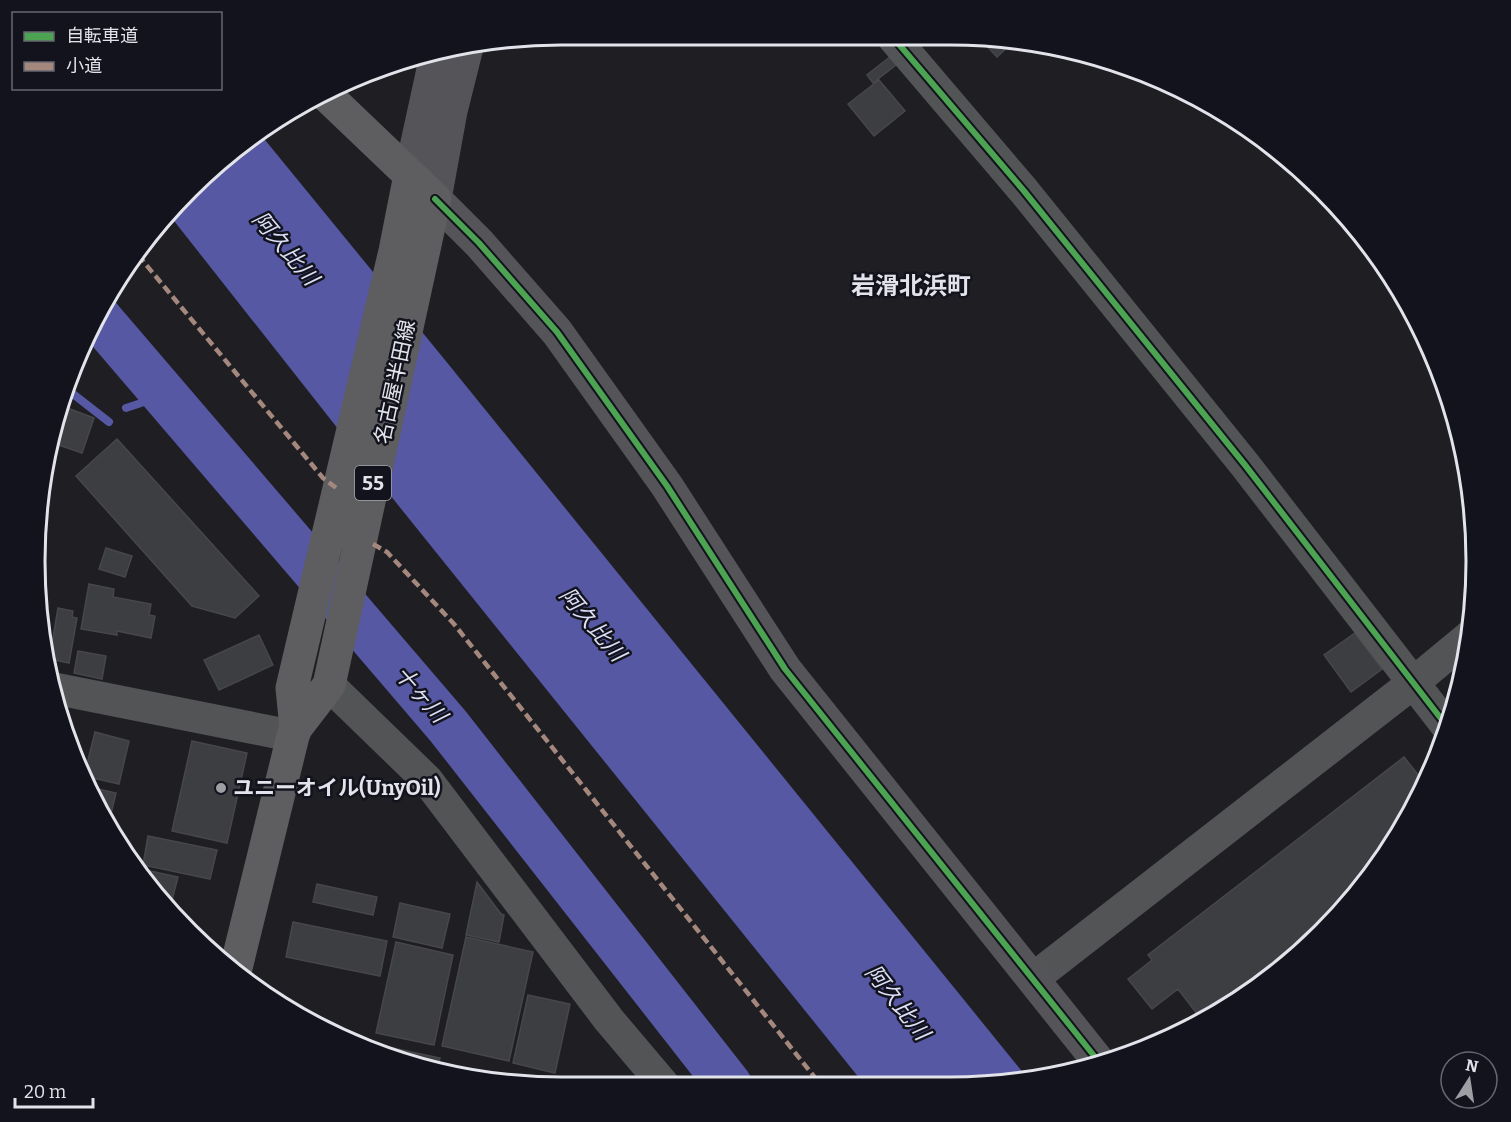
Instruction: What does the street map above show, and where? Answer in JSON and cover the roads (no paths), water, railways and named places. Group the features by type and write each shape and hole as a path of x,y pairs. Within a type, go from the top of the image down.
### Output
{"main road":[{"path":"331,99 435,199"},
{"name":"名古屋半田線","path":"237,962 294,732 292,688 395,251 410,175"},
{"name":"名古屋半田線","path":"294,732 329,685 435,199"}],"street":[{"path":"900,45 1024,191 1253,474 1441,719"},
{"path":"464,54 435,199 479,243 557,332 667,486 784,669 1094,1056"},
{"path":"410,175 435,61"},
{"path":"1034,978 1459,645"},
{"path":"329,685 427,780 609,1020 657,1077"},
{"path":"62,690 294,732"}],"water":[{"name":"阿久比川","path":"264,139 1023,1072 984,1076 858,1077 398,505 174,220 221,173"}],"waterway":[{"name":"十ヶ川","path":"103,323 448,726 723,1077"},
{"path":"73,394 109,422"},
{"path":"126,408 165,395"}],"place":[{"name":"ユニーオイル(UnyOil)","path":"221,788"}],"district":[{"name":"岩滑北浜町","path":"911,286"}]}
